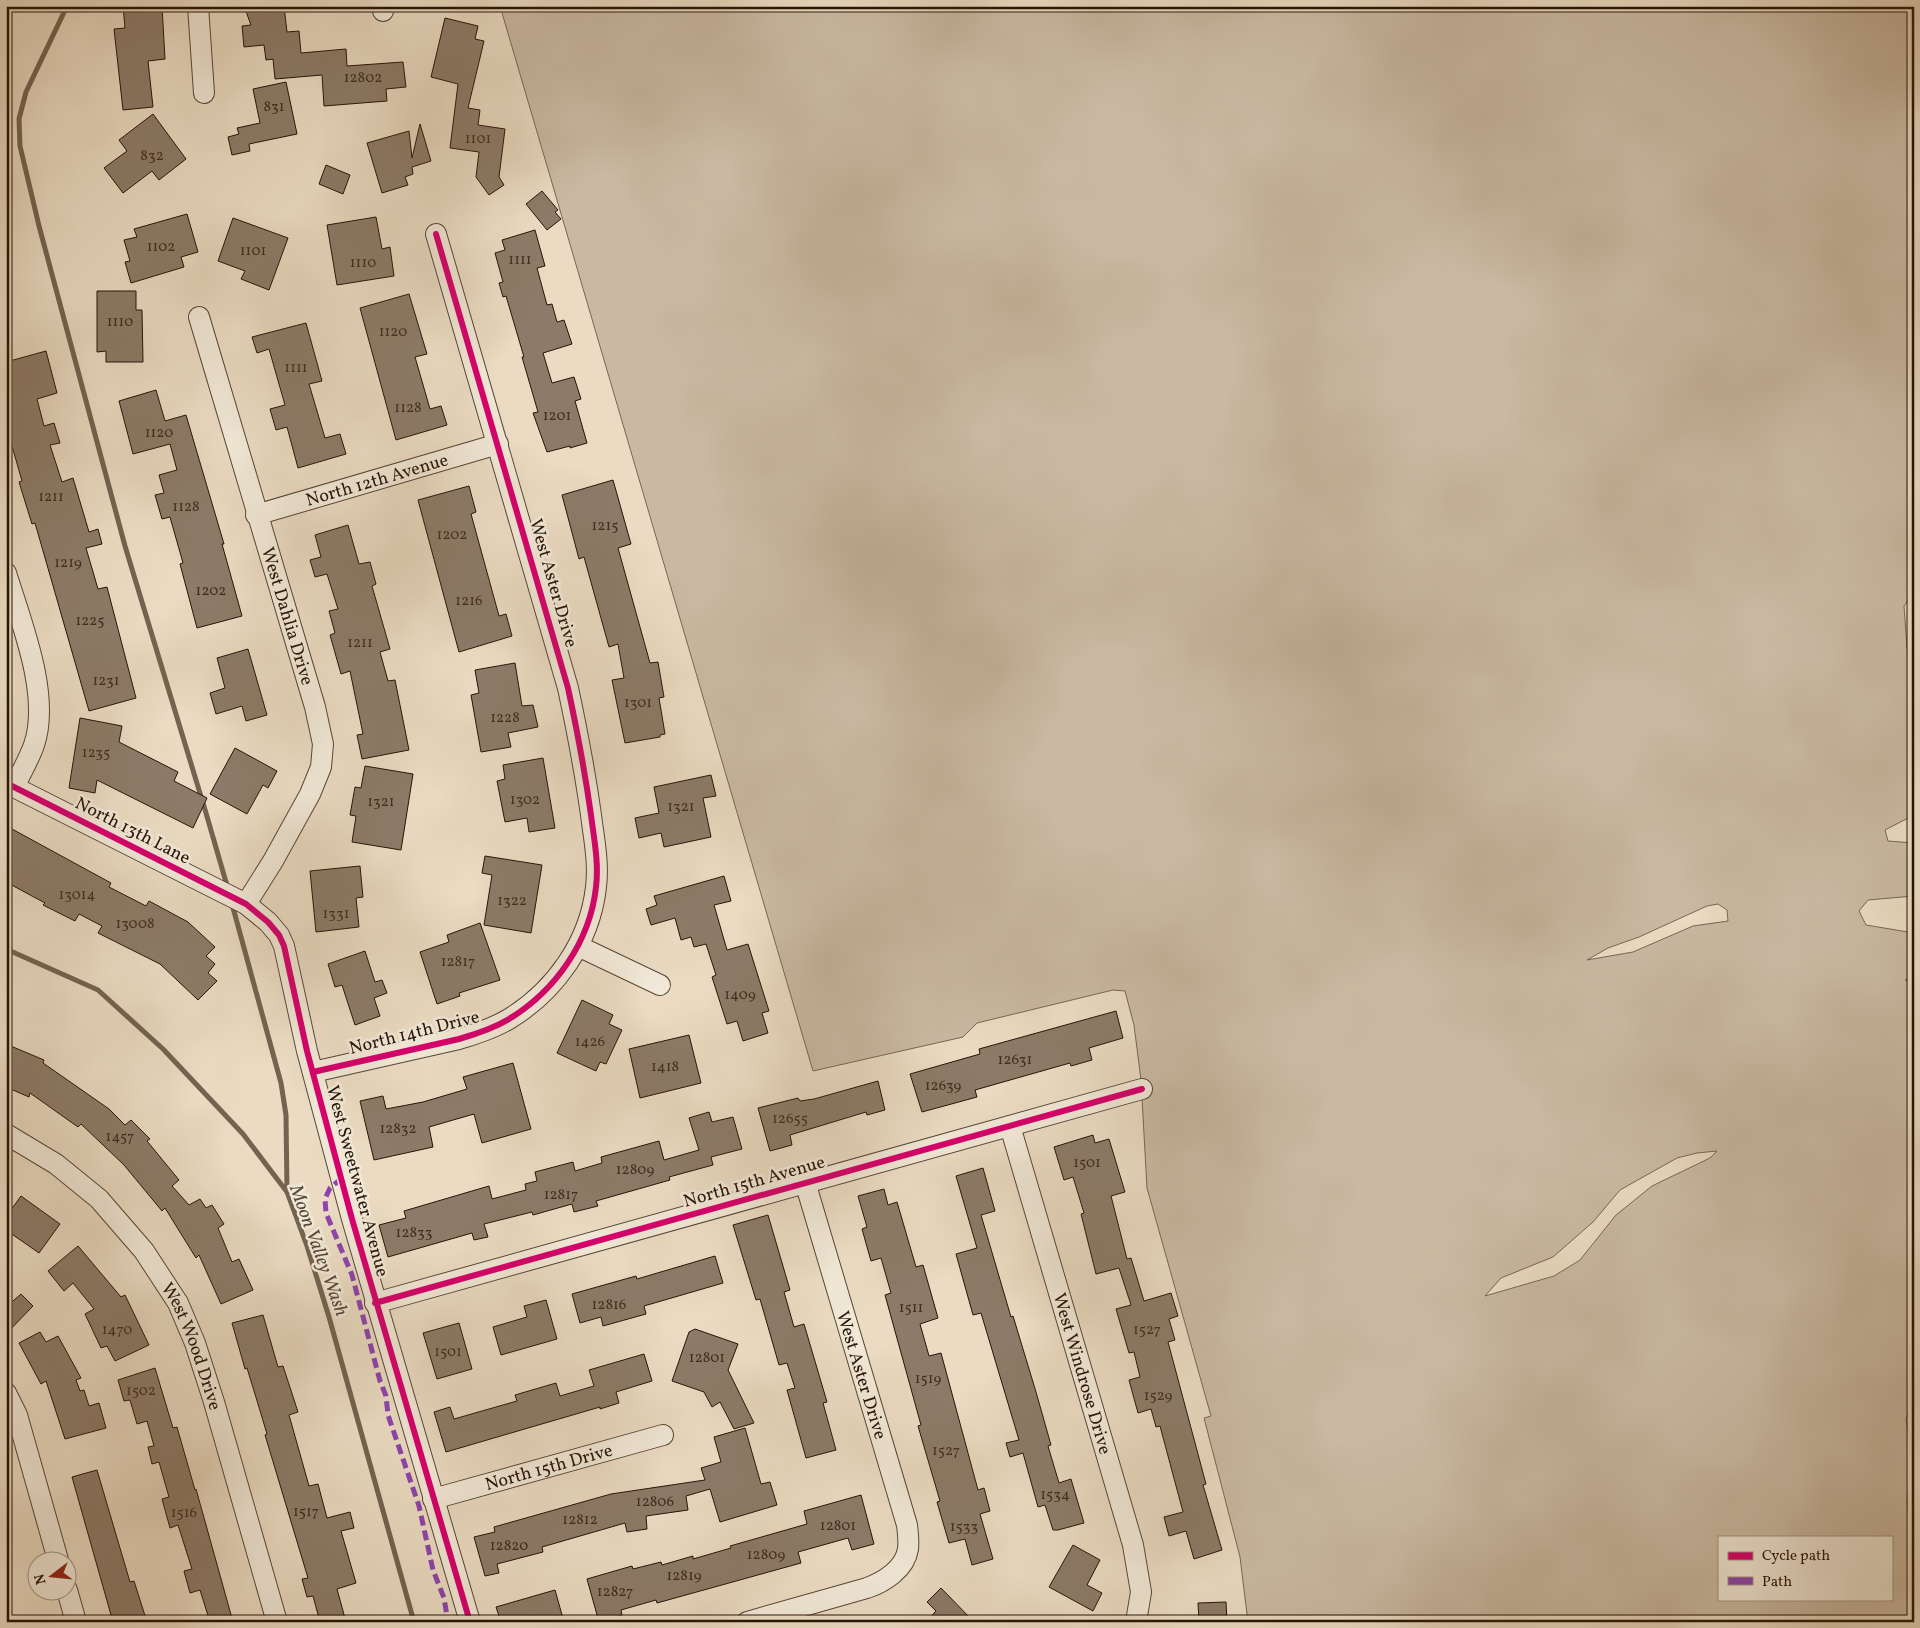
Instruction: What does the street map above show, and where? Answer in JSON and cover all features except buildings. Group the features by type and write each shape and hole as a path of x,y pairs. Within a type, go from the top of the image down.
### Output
{"street":[{"path":"198,6 204,93"},
{"name":"West Aster Drive","path":"436,234 568,688 595,846 596,887 587,926 578,946"},
{"name":"West Dahlia Drive","path":"199,317 256,515 315,707 323,744 320,767 310,794 272,862 242,903"},
{"name":"North 12th Avenue","path":"256,515 498,444"},
{"path":"6,573 37,680 40,702 34,745 10,785"},
{"name":"North 13th Lane","path":"10,785 242,903"},
{"name":"West Sweetwater Avenue","path":"242,903 268,922 279,935 284,946 313,1072 376,1303 470,1622"},
{"path":"578,946 660,985"},
{"name":"North 14th Drive","path":"313,1072 459,1039 495,1026 526,1008 546,990 563,971 578,946"},
{"name":"North 15th Avenue","path":"376,1303 1142,1089"},
{"name":"West Windrose Drive","path":"1010,1126 1133,1545 1141,1592 1136,1622"},
{"name":"West Wood Drive","path":"6,1134 56,1164 98,1198 144,1250 178,1303 195,1343 214,1402 277,1622"},
{"name":"West Aster Drive","path":"747,1622 883,1582 899,1568 908,1551 908,1525 805,1182"},
{"path":"6,1393 17,1415 55,1550"},
{"name":"North 15th Drive","path":"433,1499 663,1435"},
{"path":"70,1600 76,1622"}],"shaded area":[{"path":"500,6 1914,6 1914,592 1904,606 1907,648 1914,656 1914,815 1885,830 1888,841 1914,843 1914,896 1868,900 1859,911 1866,925 1914,933 1914,973 1905,980 1914,982 1914,1402 1912,1402 1906,1420 1913,1456 1907,1503 1914,1549 1914,1622 1248,1622 1240,1557 1204,1418 1211,1416 1147,1188 1141,1080 1134,1025 1125,991 1113,990 977,1023 963,1037 813,1071","holes":["1718,904 1727,910 1728,921 1693,926 1633,952 1587,960 1608,948 1639,937 1707,906","1717,1151 1710,1158 1652,1186 1616,1215 1580,1260 1554,1276 1485,1296 1501,1278 1553,1257 1593,1222 1620,1190 1677,1158"]}],"waterway":[{"path":"67,6 26,92 19,119 20,146 39,226 125,546 228,889"},
{"path":"232,904 281,1083 286,1115 287,1192"},
{"name":"Moon Valley Wash","path":"6,949 98,990 163,1049 243,1134 287,1192 307,1246 329,1317 414,1622"}],"marked path":[{"path":"342,1178 330,1188 325,1199 326,1213 352,1275 380,1381 386,1396 388,1415 419,1506 433,1570 444,1598 448,1622"}],"cycle path":[{"path":"313,1072 459,1039 497,1025 526,1008 555,979 568,963 578,946 586,927 596,887 597,860 591,815 581,751 568,688 436,234"},
{"path":"6,783 246,904 268,922 279,935 284,946 307,1051 352,1219 470,1622"},
{"path":"375,1303 1142,1089"}]}
